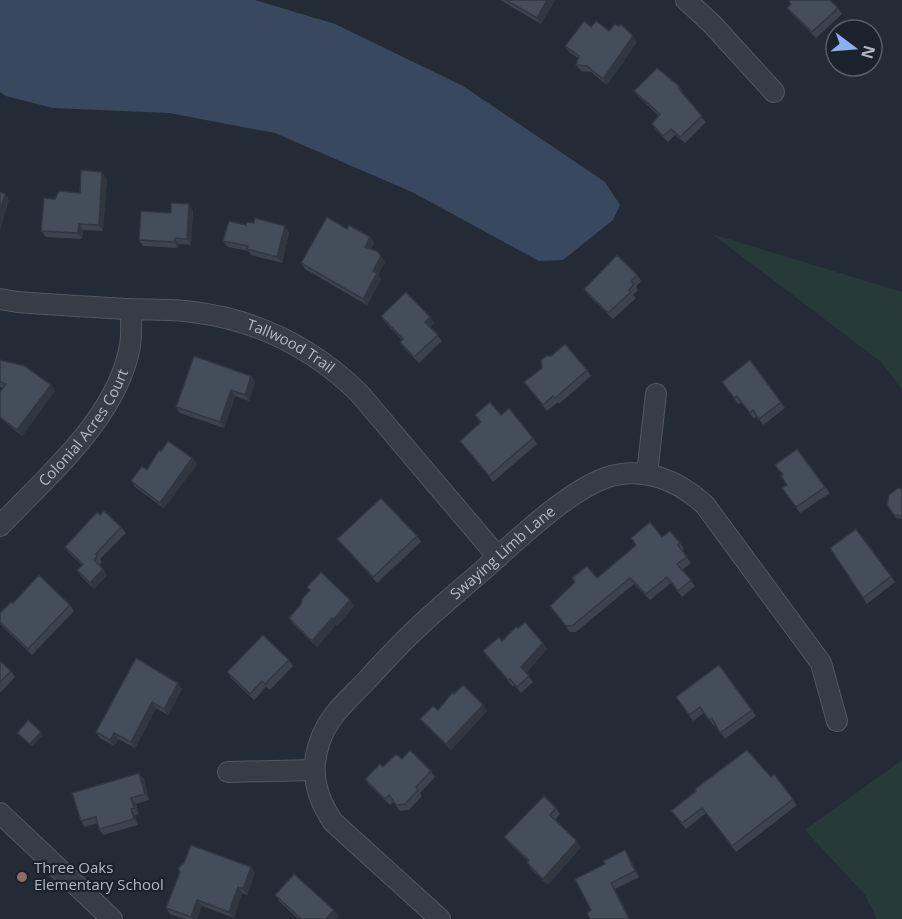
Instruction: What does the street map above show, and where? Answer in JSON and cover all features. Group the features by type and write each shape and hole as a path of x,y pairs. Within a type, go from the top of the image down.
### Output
{"street":[{"path":"686,0 712,24 774,92"},
{"name":"Tallwood Trail","path":"0,299 192,312 232,319 264,329 295,344 342,377 359,393 498,557"},
{"name":"Colonial Acres Court","path":"0,526 88,433 106,406 120,377 130,346 131,309"},
{"path":"647,474 656,394"},
{"name":"Swaying Limb Lane","path":"440,919 333,822 317,794 314,770 319,743 325,728 336,712 414,631 549,514 604,478 624,474 647,474 672,481 690,491 705,505 821,663 837,721"},
{"path":"228,772 314,770"},
{"path":"0,813 112,919"}],"shaded area":[{"path":"712,234 902,292 902,389 881,362"},
{"path":"902,760 902,919 877,919 865,895 805,830"}],"water":[{"path":"0,0 255,0 335,24 463,86 605,182 620,205 613,220 563,260 539,261 412,192 275,133 169,113 53,108 6,96 0,92"}],"building":[{"path":"506,0 547,0 537,18"},
{"path":"788,0 830,0 838,8 827,18 824,18 824,21 812,32 787,8 791,4"},
{"path":"584,21 591,27 596,21 609,31 615,24 619,26 621,24 633,36 603,79 587,66 576,65 579,56 565,46"},
{"path":"657,68 679,86 678,88 702,116 680,137 671,129 663,136 652,124 660,114 634,91"},
{"path":"81,170 102,172 99,225 79,224 78,233 41,231 44,198 55,199 59,191 80,193"},
{"path":"0,192 5,194 0,211"},
{"path":"171,203 189,204 187,239 175,238 174,242 139,240 141,211 171,213"},
{"path":"327,217 347,229 349,225 370,237 365,247 377,251 381,256 373,271 377,273 363,299 301,263"},
{"path":"255,218 285,226 277,257 247,249 248,246 223,241 229,221 246,225 247,222 254,223"},
{"path":"617,255 637,275 631,281 634,284 629,290 631,292 608,313 584,289"},
{"path":"406,292 430,317 425,322 438,335 414,357 400,342 403,339 381,316"},
{"path":"565,344 587,370 555,398 553,396 543,405 524,382 542,368 541,360 546,356 551,356"},
{"path":"194,356 251,376 245,395 231,390 220,422 176,407"},
{"path":"0,360 25,366 51,385 17,430 0,417 0,392 6,384 0,382"},
{"path":"750,360 781,402 759,419 753,410 750,413 737,396 734,398 722,382"},
{"path":"490,402 501,415 509,408 533,438 489,476 460,441 481,422 475,415"},
{"path":"168,441 192,458 160,503 131,481 142,466 147,470 159,450 161,451"},
{"path":"797,449 825,487 796,507 782,488 787,485 775,465"},
{"path":"898,488 902,489 902,516 894,515 887,505 889,495"},
{"path":"381,498 417,536 373,577 337,539"},
{"path":"104,511 121,527 96,554 94,560 103,569 90,583 77,570 83,564 65,547 97,512 100,515"},
{"path":"650,522 662,537 670,531 680,543 678,545 687,557 677,564 691,580 678,591 667,577 646,594 630,578 572,626 566,626 550,606 575,582 572,578 587,566 597,578 636,545 631,538"},
{"path":"856,529 891,576 863,598 830,548"},
{"path":"321,572 350,600 312,641 289,618 310,590 307,587"},
{"path":"39,575 70,605 28,649 0,622 0,613 11,602 13,603"},
{"path":"525,622 543,643 521,667 529,676 517,687 483,651 499,637 502,641 516,627 518,628"},
{"path":"263,635 289,660 265,684 262,681 250,694 227,672"},
{"path":"136,658 178,683 164,709 152,702 131,742 114,733 110,740 96,732"},
{"path":"0,661 11,671 0,682"},
{"path":"719,665 752,710 720,733 712,718 709,720 700,707 689,715 676,697"},
{"path":"463,685 483,705 446,744 420,719 433,706 438,710 453,692 454,694"},
{"path":"28,720 41,732 30,744 17,733"},
{"path":"410,750 431,771 416,787 418,790 405,804 396,805 389,795 385,799 365,779 380,764 383,767 396,754 402,759"},
{"path":"747,750 771,777 774,774 793,799 732,846 702,808 682,823 671,811 696,791 695,789"},
{"path":"139,773 145,794 131,798 134,819 99,829 96,817 81,821 72,793"},
{"path":"544,796 556,808 550,815 577,841 543,879 527,863 529,860 504,837"},
{"path":"191,845 251,867 243,889 238,887 229,912 197,900 191,917 166,908 180,872 178,868 184,863"},
{"path":"625,850 635,871 611,883 629,919 590,919 587,913 591,910 575,879 605,864 603,861"},
{"path":"294,874 334,910 326,919 298,919 300,918 275,895"}],"place":[{"name":"Three Oaks Elementary School","path":"22,877"}]}
